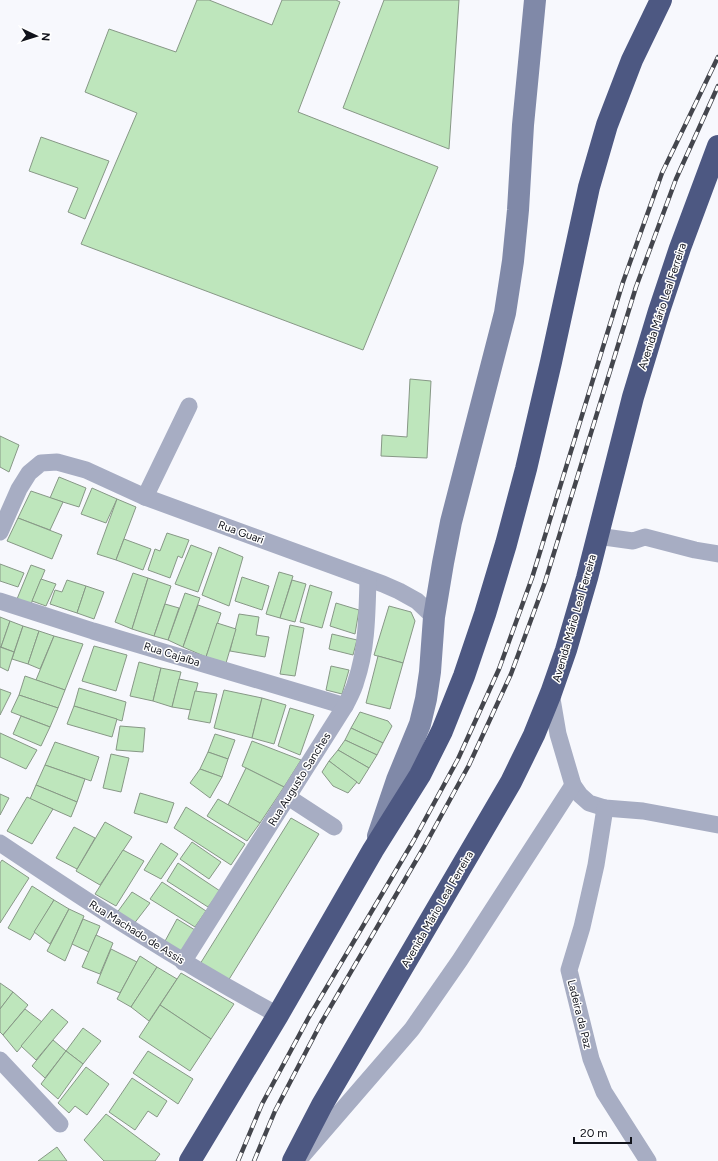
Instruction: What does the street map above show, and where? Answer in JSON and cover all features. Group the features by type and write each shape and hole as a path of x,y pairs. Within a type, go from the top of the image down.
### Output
{"highway":[{"path":"190,1161 278,1015 373,850 420,775 442,731 464,676 490,600 506,544 526,469 551,362 589,187 605,132 632,60 661,0"},
{"name":"Avenida Mário Leal Ferreira","path":"293,1161 322,1105 511,782 534,735 566,650 634,397 659,311 717,146"}],"main road":[{"path":"373,850 397,780 420,724 429,679 434,617 443,563 504,313 512,268 518,210 523,125 535,0"}],"street":[{"path":"145,497 189,406"},
{"name":"Rua Guari","path":"0,532 19,489 29,473 41,463 57,462 86,470 145,497 399,591 417,601 434,617"},
{"path":"597,536 633,541 645,537 695,550 718,554"},
{"name":"Rua Augusto Sanches","path":"183,962 345,706 356,682 362,662 367,613 368,579"},
{"name":"Rua Cajaíba","path":"0,601 93,631 345,706"},
{"path":"551,693 558,734 573,785 580,795 589,803 605,808 643,811 718,825"},
{"path":"297,1161 412,1029 460,960 573,785"},
{"path":"288,798 334,827"},
{"name":"Ladeira da Paz","path":"605,808 594,873 582,927 570,970 591,1059 604,1092 648,1161"},
{"name":"Rua Machado de Assis","path":"0,843 183,962 278,1015"},
{"path":"0,1060 60,1124"}],"building":[{"path":"197,0 209,0 272,25 282,0 336,0 340,2 298,112 438,167 363,350 81,244 137,113 85,92 109,29 176,52"},
{"path":"384,0 459,0 449,149 343,108"},
{"path":"41,137 109,161 85,219 68,212 78,188 29,171"},
{"path":"410,379 431,381 427,458 381,456 382,435 407,437"},
{"path":"0,436 19,445 9,472 0,467"},
{"path":"59,477 86,488 79,507 50,498"},
{"path":"92,488 117,499 106,523 81,514"},
{"path":"31,491 63,502 50,530 18,518"},
{"path":"117,499 136,507 116,560 97,554"},
{"path":"18,518 62,535 52,559 7,541"},
{"path":"167,533 189,540 182,558 178,556 170,578 148,570 155,549 160,551"},
{"path":"124,539 151,549 143,570 116,560"},
{"path":"191,545 212,553 198,592 175,584"},
{"path":"219,547 243,557 229,606 202,595"},
{"path":"0,564 24,573 18,587 0,581"},
{"path":"31,565 45,570 31,604 17,599"},
{"path":"279,572 293,576 280,618 266,614"},
{"path":"133,573 148,578 132,629 115,622"},
{"path":"242,577 269,586 262,610 235,601"},
{"path":"148,578 171,586 154,636 132,629"},
{"path":"41,579 56,584 46,606 32,601"},
{"path":"67,580 86,586 77,613 50,604 55,590 62,592"},
{"path":"292,580 306,584 295,622 280,618"},
{"path":"310,585 332,592 322,628 300,622"},
{"path":"86,586 104,592 94,619 77,613"},
{"path":"185,593 200,598 183,647 168,640"},
{"path":"336,603 359,610 355,634 330,626"},
{"path":"165,604 179,608 168,640 154,636"},
{"path":"198,605 221,613 206,657 183,647"},
{"path":"389,606 411,612 415,621 403,663 374,655"},
{"path":"239,614 259,617 256,635 269,637 265,657 230,651"},
{"path":"0,617 10,621 1,647 0,647"},
{"path":"10,621 23,626 14,652 1,647"},
{"path":"217,623 236,629 226,663 206,657"},
{"path":"290,625 304,628 295,676 280,674"},
{"path":"23,626 39,631 28,664 12,659"},
{"path":"39,631 54,636 40,669 28,664"},
{"path":"332,634 357,640 353,655 329,649"},
{"path":"54,636 83,644 65,690 36,680"},
{"path":"94,646 127,655 116,691 82,681"},
{"path":"0,647 14,652 8,671 0,667"},
{"path":"378,656 403,663 390,709 366,703"},
{"path":"139,662 161,668 153,701 130,696"},
{"path":"331,666 349,670 342,694 326,690"},
{"path":"161,668 181,672 172,707 153,701"},
{"path":"25,676 65,690 58,708 19,695"},
{"path":"179,679 198,683 191,710 172,707"},
{"path":"79,688 126,702 122,721 74,706"},
{"path":"0,689 11,693 0,715"},
{"path":"224,690 262,698 252,738 214,728"},
{"path":"195,691 217,694 210,723 188,719"},
{"path":"19,695 58,708 50,727 11,712"},
{"path":"262,698 286,705 274,744 252,738"},
{"path":"74,706 117,719 112,737 67,724"},
{"path":"290,708 314,715 300,755 278,746"},
{"path":"360,712 388,721 392,726 383,743 351,728"},
{"path":"21,716 50,727 41,746 13,734"},
{"path":"120,726 145,728 143,752 116,750"},
{"path":"351,728 383,743 377,755 345,740"},
{"path":"0,733 37,750 26,769 0,757"},
{"path":"215,734 235,740 228,759 208,752"},
{"path":"345,740 377,755 369,768 338,750"},
{"path":"252,741 301,760 284,787 242,766"},
{"path":"55,742 99,757 91,781 45,765"},
{"path":"338,750 369,768 359,784 329,761"},
{"path":"208,752 228,759 222,777 200,769"},
{"path":"111,754 129,758 121,792 103,788"},
{"path":"329,761 357,782 348,793 333,786 322,772"},
{"path":"45,765 85,779 77,802 36,785"},
{"path":"246,768 284,787 260,823 228,805"},
{"path":"200,769 222,777 210,798 190,783"},
{"path":"36,785 77,802 71,817 30,799"},
{"path":"140,793 174,803 167,823 134,813"},
{"path":"0,794 9,798 0,815"},
{"path":"27,797 53,809 32,844 7,831"},
{"path":"218,799 260,823 247,841 207,816"},
{"path":"186,807 245,844 231,865 174,828"},
{"path":"291,818 319,834 228,981 200,964"},
{"path":"105,822 132,837 100,885 76,871"},
{"path":"74,827 95,838 77,869 56,858"},
{"path":"192,842 221,862 209,879 180,859"},
{"path":"161,843 178,854 161,879 144,870"},
{"path":"123,850 144,861 116,906 95,894"},
{"path":"2,860 29,878 0,923 0,863"},
{"path":"178,863 220,891 208,907 167,881"},
{"path":"162,882 206,911 195,927 150,899"},
{"path":"32,886 54,900 30,940 8,928"},
{"path":"132,892 150,903 133,925 116,914"},
{"path":"54,900 69,909 50,944 34,932"},
{"path":"69,909 84,916 65,961 47,951"},
{"path":"83,919 100,926 89,952 72,944"},
{"path":"177,919 195,930 180,953 164,943"},
{"path":"96,935 113,943 100,974 82,967"},
{"path":"111,949 137,962 120,993 97,983"},
{"path":"140,956 157,967 131,1007 117,999"},
{"path":"157,967 177,979 149,1021 131,1007"},
{"path":"181,973 234,1004 211,1039 160,1005"},
{"path":"0,983 13,992 0,1009"},
{"path":"13,992 28,1005 3,1035 0,1032 0,1009"},
{"path":"160,1005 211,1039 190,1071 139,1037"},
{"path":"25,1009 42,1022 17,1052 3,1035"},
{"path":"52,1009 68,1022 36,1060 21,1046"},
{"path":"83,1028 101,1041 83,1064 66,1051"},
{"path":"53,1040 66,1051 45,1078 32,1066"},
{"path":"66,1051 83,1064 58,1099 41,1084"},
{"path":"148,1051 193,1079 178,1104 133,1073"},
{"path":"86,1067 109,1084 87,1115 75,1106 69,1113 58,1103"},
{"path":"132,1078 167,1101 157,1117 148,1111 135,1130 109,1112"},
{"path":"106,1114 160,1154 155,1161 104,1161 84,1140"},
{"path":"57,1147 67,1161 38,1161"}],"railway":[{"path":"238,1161 262,1104 309,1017 414,840 458,759 499,669 532,578 623,282 662,173 718,57"},
{"path":"254,1161 275,1111 321,1023 424,847 469,765 511,674 545,582 636,287 676,179 718,86"}]}
